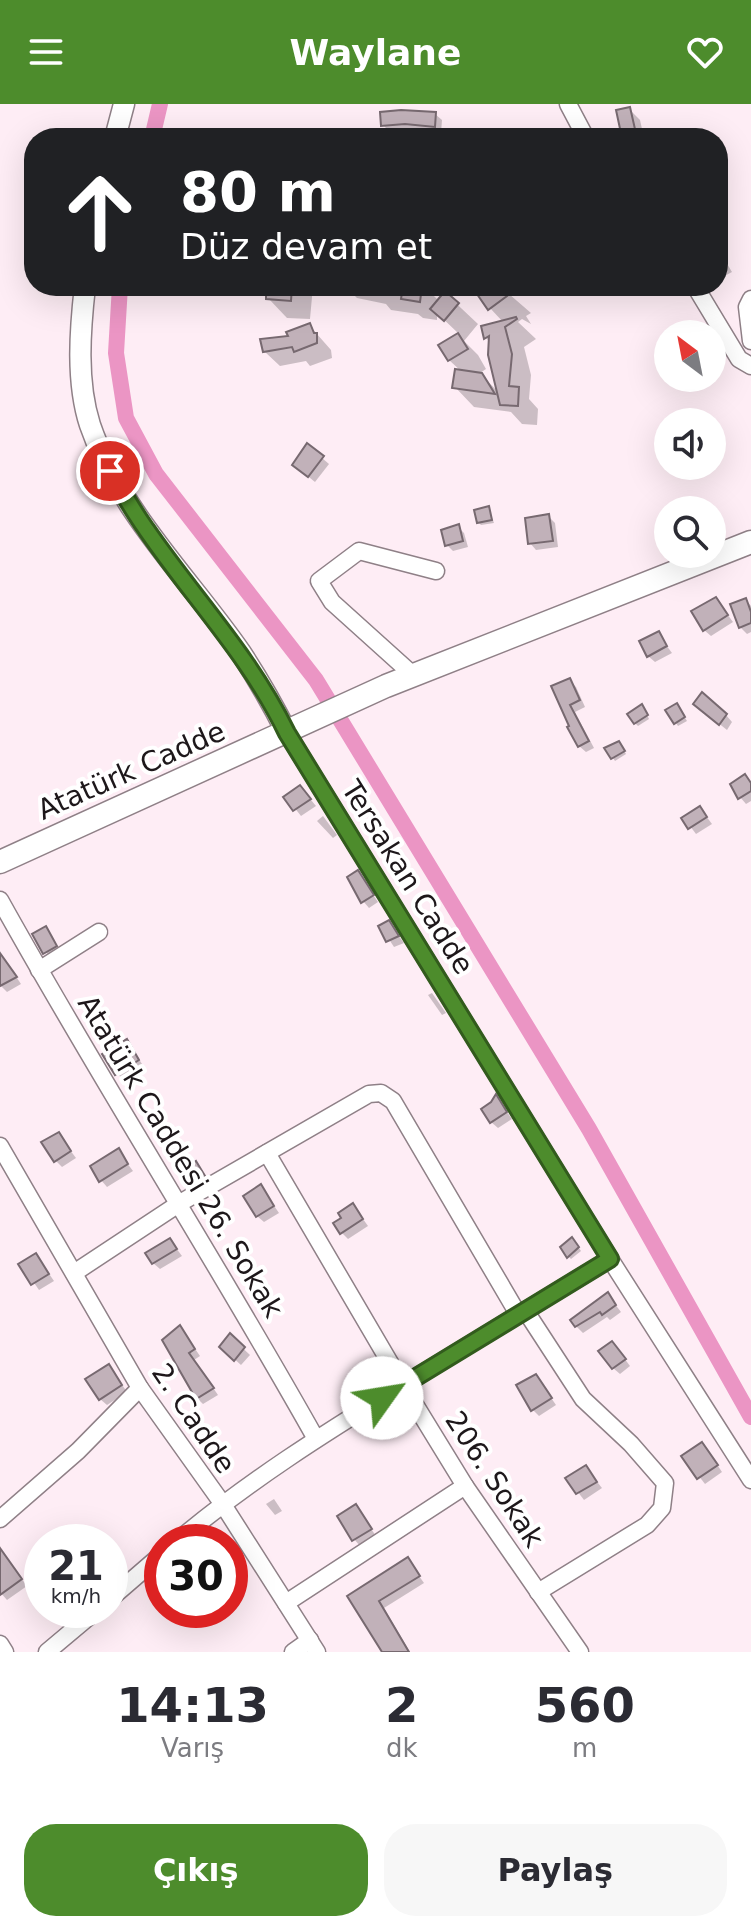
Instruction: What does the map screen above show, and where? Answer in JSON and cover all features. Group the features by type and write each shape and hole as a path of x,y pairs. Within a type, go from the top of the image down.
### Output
{"main road":[{"name":"Atatürk Cadde","path":"0,862 386,686 751,542"}],"street":[{"path":"568,104 581,128"},
{"path":"118,128 124,106"},
{"name":"Tersakan Cadde","path":"84,296 79,350 89,423 110,471 146,530 239,651 268,695 287,733 610,1259 751,1480"},
{"path":"701,296 739,359 751,366"},
{"path":"751,299 747,307 751,341"},
{"path":"413,675 332,602 319,581 359,551 436,571"},
{"name":"Atatürk Caddesi 26. Sokak","path":"0,900 241,1305 316,1439"},
{"path":"39,970 99,932"},
{"path":"74,1273 180,1203 369,1094 381,1093 393,1101 521,1312 583,1399 631,1444 665,1483 662,1508 647,1525 538,1592"},
{"name":"2. Cadde","path":"0,1146 140,1388 222,1503 314,1646"},
{"name":"206. Sokak","path":"267,1153 465,1486 575,1646"},
{"path":"197,1524 222,1503 316,1439 610,1259"},
{"path":"0,1519 78,1451 140,1388"},
{"path":"286,1603 465,1486"},
{"path":"128,1583 144,1570"},
{"path":"47,1652 76,1628"},
{"path":"0,1644 5,1652"},
{"path":"293,1652 314,1646"}],"building":[{"path":"630,107 635,128 620,128 616,110"},
{"path":"380,112 436,112 435,127 405,124 381,126"},
{"path":"266,296 291,296 291,301 266,299"},
{"path":"401,296 421,296 420,302 401,299"},
{"path":"441,296 451,296 459,303 444,321 430,309"},
{"path":"478,296 507,296 488,310"},
{"path":"516,317 505,327 512,354 509,386 519,387 518,406 500,405 488,355 489,336 484,339 481,326"},
{"path":"310,323 314,333 317,333 317,343 294,352 292,347 263,352 260,339 288,336 286,332"},
{"path":"458,333 468,349 448,361 438,345"},
{"path":"455,369 482,373 495,394 452,388"},
{"path":"307,443 324,456 308,477 292,465"},
{"path":"489,506 492,520 477,523 474,510"},
{"path":"549,514 553,541 528,544 525,518"},
{"path":"459,524 463,541 445,546 441,530"},
{"path":"716,597 728,615 703,631 691,611"},
{"path":"746,598 751,623 739,628 730,604"},
{"path":"659,631 667,646 647,657 639,641"},
{"path":"570,678 580,700 570,705 589,741 578,747 551,686"},
{"path":"702,692 727,714 719,725 693,704"},
{"path":"677,703 685,717 674,724 665,710"},
{"path":"642,704 648,715 634,724 627,714"},
{"path":"619,741 625,751 611,759 604,748"},
{"path":"745,774 751,783 751,791 738,799 730,784"},
{"path":"300,785 311,799 293,811 283,797"},
{"path":"700,806 707,817 688,829 681,818"},
{"path":"358,870 374,895 361,903 347,877"},
{"path":"389,920 399,936 386,942 378,926"},
{"path":"46,926 57,946 43,954 32,934"},
{"path":"0,953 17,977 0,986"},
{"path":"127,1039 139,1060 115,1075 102,1054"},
{"path":"496,1094 507,1112 490,1123 481,1109"},
{"path":"59,1132 71,1151 54,1162 41,1142"},
{"path":"119,1148 128,1164 99,1182 90,1166"},
{"path":"196,1161 205,1176 187,1186 178,1172"},
{"path":"261,1184 274,1206 256,1217 243,1196"},
{"path":"353,1203 363,1219 340,1234 333,1223 341,1218 338,1213"},
{"path":"572,1237 579,1247 567,1258 560,1247"},
{"path":"170,1238 177,1249 152,1264 145,1253"},
{"path":"36,1253 49,1274 31,1285 18,1264"},
{"path":"608,1292 616,1305 575,1327 570,1320"},
{"path":"180,1325 195,1349 189,1353 214,1388 196,1399 162,1340"},
{"path":"230,1333 245,1347 234,1361 219,1347"},
{"path":"612,1341 626,1359 612,1369 598,1351"},
{"path":"109,1364 122,1385 99,1400 85,1379"},
{"path":"536,1374 552,1398 531,1411 516,1385"},
{"path":"702,1442 718,1465 697,1479 681,1456"},
{"path":"586,1465 597,1482 576,1494 565,1478"},
{"path":"356,1504 372,1529 352,1541 337,1516"},
{"path":"0,1548 22,1579 0,1595"},
{"path":"408,1557 420,1576 379,1601 409,1652 382,1652 347,1596"}],"waterway":[{"path":"154,128 160,104"},
{"path":"119,296 116,353 126,418 156,474 316,680 589,1129 751,1417"}],"route":[{"path":"110,471 146,530 239,651 268,695 287,733 610,1259 382,1398"}]}
